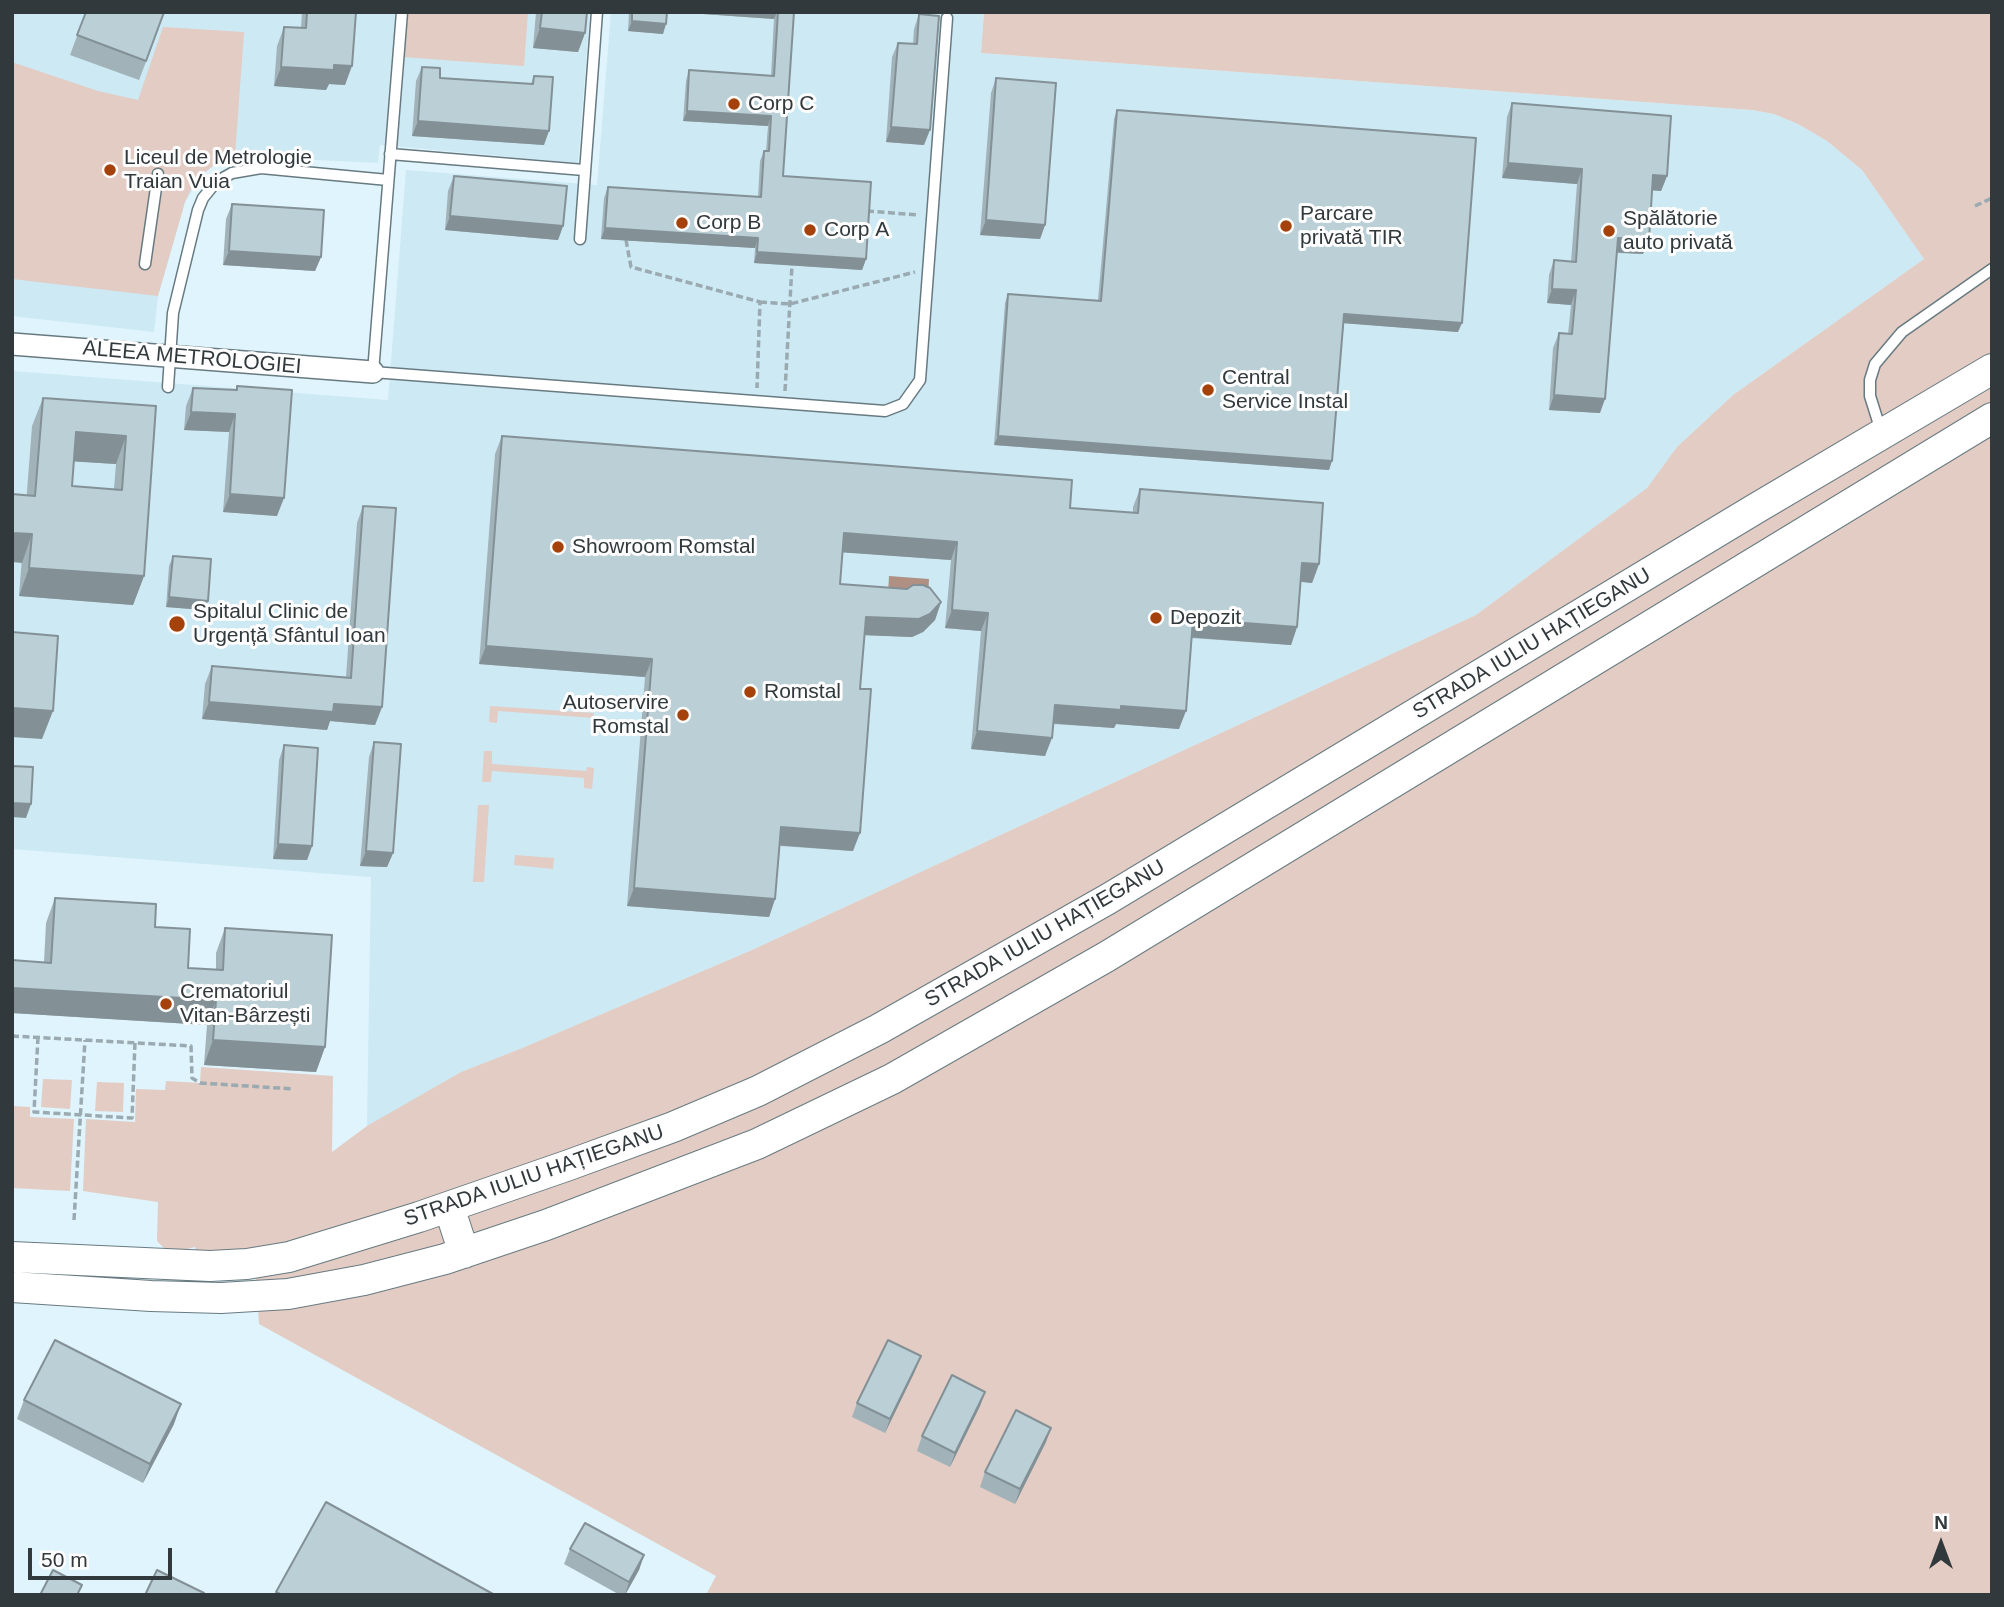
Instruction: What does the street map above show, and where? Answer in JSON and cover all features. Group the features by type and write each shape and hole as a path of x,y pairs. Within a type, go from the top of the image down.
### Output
{"main road":[{"name":"STRADA IULIU HAȚIEGANU","path":"12,1257 185,1266 247,1264 289,1257 449,1207 673,1126 758,1091 823,1059 1028,946 1992,369"},
{"path":"12,1287 192,1298 265,1296 364,1280 464,1254 725,1158 842,1105 1106,957 1992,418"},
{"path":"1416,714 1440,753"},
{"path":"449,1207 464,1254"}],"street":[{"name":"ALEEA METROLOGIEI","path":"12,344 373,372"}],"lane":[{"path":"402,12 373,372 885,411 903,404 920,380 947,19"},
{"path":"580,239 597,12"},
{"path":"390,154 584,170"},
{"path":"168,387 173,313 198,210 203,198 216,182 232,173 261,168 388,180"},
{"path":"145,264 158,174"},
{"path":"1882,434 1870,396 1870,380 1875,365 1902,332 1992,269"}],"path":[{"path":"1975,206 1992,198"},
{"path":"866,211 931,215"},
{"path":"626,240 631,267 760,302 790,304 928,269"},
{"path":"785,403 792,265"},
{"path":"756,401 760,302"},
{"path":"12,1036 191,1046 192,1078 200,1083 294,1089"},
{"path":"38,1037 34,1112 132,1118 135,1042"},
{"path":"75,1220 86,1040"}],"shaded area":[{"name":"Liceul de Metrologie Traian Vuia","path":"12,12 590,12 578,163 380,145 378,163 235,156 203,174 185,202 158,296 154,332 12,316"},
{"path":"407,12 528,12 524,66 403,57"},
{"name":"Romstal","path":"611,12 984,12 981,53 1752,110 1774,114 1827,141 1862,170 1924,259 1733,395 1677,447 1647,488 1476,615 752,950 461,1072 367,1127 371,877 12,849 12,371 388,400 406,170 597,185"},
{"path":"984,12 1992,12 1992,1595 706,1595 716,1576 259,1324 254,1248 196,1252 195,1247 184,1250 165,1249 157,1241 158,1202 83,1191 86,1119 135,1122 136,1089 165,1090 166,1081 200,1083 201,1067 333,1076 332,1152 367,1126 461,1072 752,950 1476,615 1647,488 1677,447 1733,395 1924,259 1862,170 1827,141 1774,114 1752,110 981,53"},
{"path":"163,27 244,32 235,156 213,166 191,189 158,296 12,279 12,62 98,91 138,100"},
{"path":"889,576 929,579 928,600 888,594"},
{"path":"490,706 594,713 593,718 498,711 497,723 489,722"},
{"path":"484,751 492,751 492,764 586,771 587,767 594,768 592,789 584,788 584,778 492,771 491,782 482,782"},
{"path":"478,805 489,805 484,882 473,882"},
{"path":"515,855 554,858 553,869 514,865"},
{"path":"43,1079 72,1080 70,1109 41,1107"},
{"path":"97,1082 124,1083 123,1112 95,1111"},
{"path":"12,1106 30,1107 30,1117 74,1119 70,1191 12,1188"}],"building":[{"path":"86,12 164,12 146,61 77,35"},
{"path":"307,12 356,12 352,66 334,65 334,70 281,67 284,27 306,28"},
{"path":"542,12 587,12 585,33 540,28"},
{"path":"632,12 667,12 666,24 632,21"},
{"path":"778,12 794,12 783,176 871,182 866,259 757,252 758,238 605,228 608,187 761,197 764,151 769,151 771,116 687,111 689,70 774,76"},
{"path":"919,14 939,16 930,130 891,127 898,43 917,44"},
{"path":"422,67 440,68 440,78 533,84 534,76 553,77 549,131 418,121"},
{"path":"996,78 1056,83 1045,225 986,220"},
{"path":"1512,103 1671,116 1667,176 1653,175 1649,240 1618,238 1605,399 1554,395 1559,333 1572,334 1576,290 1552,289 1554,260 1576,262 1582,169 1508,163"},
{"path":"1117,110 1476,138 1462,323 1344,314 1332,461 998,436 1008,294 1101,301"},
{"path":"454,176 567,186 563,226 450,216"},
{"path":"232,204 324,210 321,257 229,251"},
{"path":"237,386 292,390 284,498 230,494 235,414 191,412 193,388 237,390"},
{"path":"43,398 156,406 144,576 29,568 32,534 12,533 12,494 35,496","holes":["76,432 126,436 122,490 72,486"]},
{"path":"502,436 1072,480 1070,508 1138,513 1140,489 1323,503 1319,564 1302,563 1297,627 1193,619 1186,711 1055,705 1052,738 977,731 988,613 952,610 957,542 844,533 840,584 907,589 913,585 923,585 930,588 941,602 930,614 919,619 866,617 860,689 871,689 860,833 781,827 775,899 634,888 652,659 486,646"},
{"path":"363,506 396,508 382,707 334,704 333,712 209,702 212,666 351,678"},
{"path":"173,556 211,559 208,601 169,597"},
{"path":"12,632 58,636 53,711 12,708"},
{"path":"374,742 401,744 393,853 366,851"},
{"path":"284,745 318,748 312,846 278,844"},
{"path":"12,766 33,767 31,804 12,803"},
{"name":"Crematoriul Vitan-Bârzești","path":"55,898 156,904 155,927 190,929 188,968 223,970 225,928 332,935 325,1047 213,1040 216,1000 12,988 12,960 51,963"},
{"path":"55,1340 181,1404 150,1464 24,1400"},
{"path":"888,1340 921,1356 890,1419 857,1403"},
{"path":"952,1375 985,1392 955,1453 922,1436"},
{"path":"1016,1410 1051,1428 1020,1489 985,1472"},
{"path":"326,1502 493,1594 282,1595 276,1592"},
{"path":"585,1523 644,1555 629,1582 570,1549"},
{"path":"53,1570 82,1585 77,1595 40,1595"},
{"path":"157,1570 204,1593 204,1595 145,1595"}],"place":[{"name":"Corp C","path":"734,104"},
{"name":"Liceul de Metrologie Traian Vuia","path":"110,170"},
{"name":"Corp B","path":"682,223"},
{"name":"Parcare privată TIR","path":"1286,226"},
{"name":"Corp A","path":"810,230"},
{"name":"Spălătorie auto privată","path":"1609,231"},
{"name":"Central Service Instal","path":"1208,390"},
{"name":"Showroom Romstal","path":"558,547"},
{"name":"Depozit","path":"1156,618"},
{"name":"Spitalul Clinic de Urgență Sfântul Ioan","path":"177,624"},
{"name":"Romstal","path":"750,692"},
{"name":"Autoservire Romstal","path":"683,715"},
{"name":"Crematoriul Vitan-Bârzești","path":"166,1004"}]}
